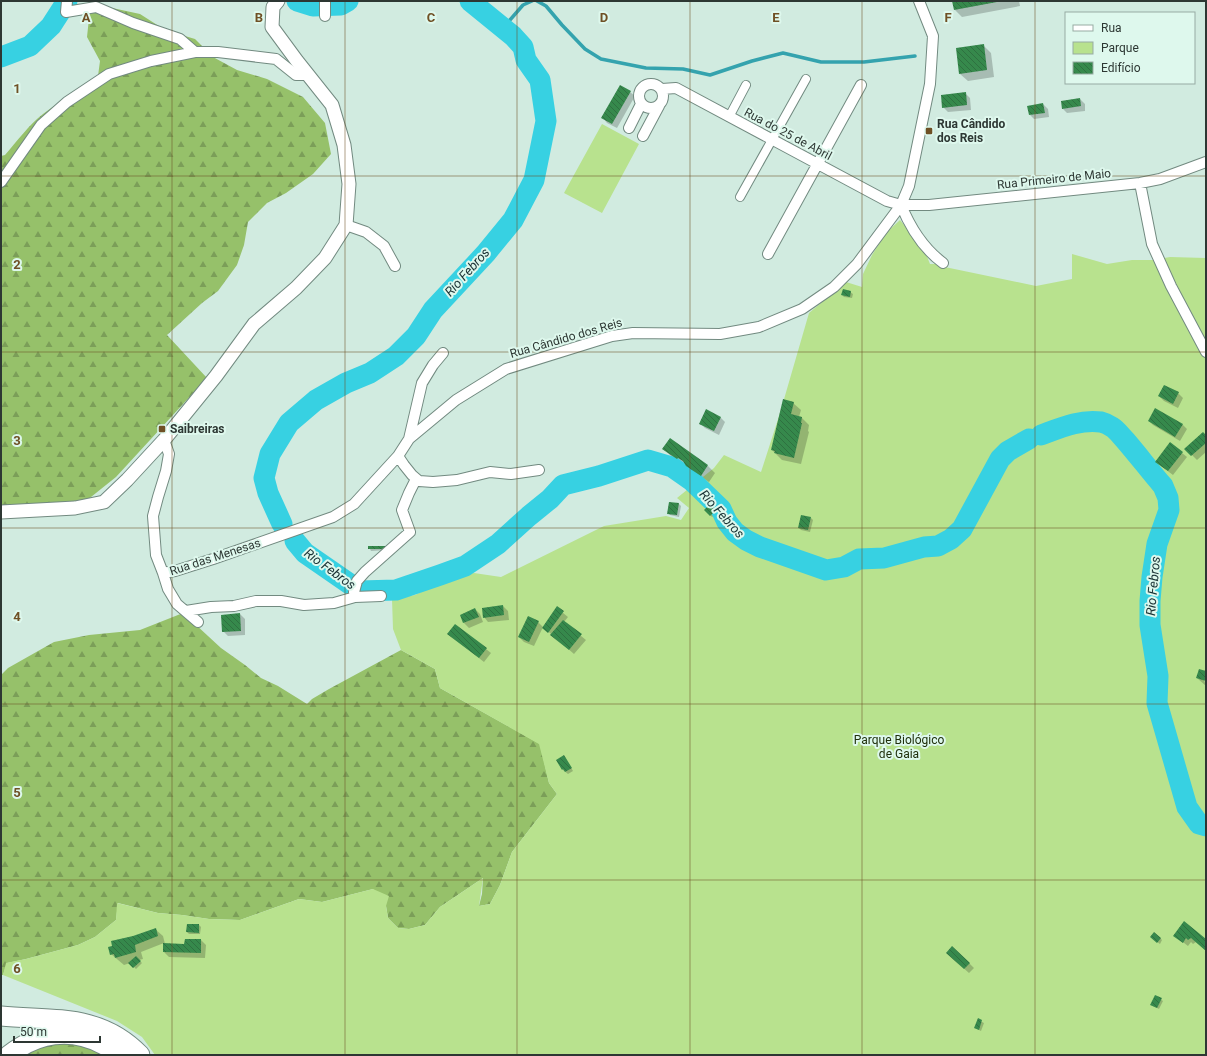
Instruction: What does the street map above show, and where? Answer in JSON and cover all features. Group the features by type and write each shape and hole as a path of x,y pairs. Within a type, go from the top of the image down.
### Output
{"highway":[{"path":"1,1016 66,1020 90,1024 113,1033 140,1055"},
{"path":"9,1055 17,1048 40,1037 61,1034 83,1036 103,1044 117,1055"}],"street":[{"path":"1,512 75,508 104,502 127,480 164,440 216,376 254,324 296,288 325,258 346,225 348,184 344,145 332,105 272,27 274,7 278,1"},
{"name":"Rua Cândido dos Reis","path":"398,456 409,439 456,400 506,369 612,336 633,333 720,334 759,327 802,309 834,287 857,264 901,205 909,186 930,84 933,36 919,1"},
{"path":"67,4 66,12 96,7 133,23 180,39 195,52"},
{"path":"1,182 42,125 67,102 109,74 151,61 195,52 218,52 276,59 296,75 308,75"},
{"path":"740,197 806,79"},
{"name":"Rua do 25 de Abril","path":"629,128 641,104 638,95 644,85 655,83 662,89 676,88 887,200 901,205"},
{"path":"729,117 746,85"},
{"path":"768,254 860,85"},
{"path":"643,136 664,98 662,89"},
{"path":"641,104 649,108 659,106"},
{"name":"Rua Primeiro de Maio","path":"901,205 929,206 1140,183 1160,179 1206,162"},
{"path":"1140,183 1152,244 1171,286 1206,352"},
{"path":"901,205 906,218 915,232 924,244 943,263"},
{"path":"346,225 366,232 384,246 396,266"},
{"name":"Rua Cândido dos Reis","path":"409,439 422,382 443,353"},
{"name":"Rua das Menesas","path":"164,440 169,454 154,516 156,555 162,573 175,571 194,565 333,517 354,504 398,456"},
{"path":"398,456 419,481 433,482 457,480 490,472 511,474 539,470"},
{"path":"354,595 357,581 410,532 402,510 416,479"},
{"path":"162,573 168,589 177,604 198,622"},
{"path":"186,611 211,607 234,606 256,601 304,605 334,603 354,595 381,596"}],"green space":[{"path":"103,6 140,14 165,30 195,39 213,57 237,70 267,79 303,97 325,123 331,154 313,174 286,193 267,203 248,222 244,245 237,265 218,291 202,303 167,335 207,378 116,477 86,501 1,511 1,156 5,155 38,118 98,76 100,61 87,37 90,9"},
{"path":"602,124 639,144 602,213 564,193"},
{"name":"Parque Biológico de Gaia","path":"900,220 924,249 930,264 938,264 940,266 1036,286 1072,279 1072,254 1107,264 1132,260 1153,260 1170,257 1206,258 1206,1055 155,1055 142,1037 117,1021 3,975 6,963 78,945 95,937 116,920 117,903 158,913 209,919 240,920 299,899 322,902 373,889 389,896 386,906 388,918 398,928 409,929 425,925 440,907 483,878 479,906 490,904 500,885 512,852 557,794 549,783 539,744 440,688 435,669 401,650 393,629 392,599 415,595 445,580 461,575 474,573 501,577 604,526 666,516 681,520 689,508 677,498 714,468 724,455 761,472 809,313 846,282 862,287 863,274 872,255 886,233"},
{"path":"183,613 221,648 261,678 278,686 307,704 312,699 329,689 401,650 435,669 440,688 540,744 549,783 557,794 512,852 500,885 490,904 479,906 482,894 483,878 440,907 425,925 409,929 398,928 388,918 386,906 373,889 322,902 299,899 240,920 209,919 158,913 118,903 116,920 95,937 78,945 7,963 3,975 1,975 1,675 8,668 54,642 89,635 140,630"},
{"path":"48,1043 78,1044 107,1055 18,1055"}],"building":[{"path":"952,1 997,1 997,2 954,10"},
{"path":"984,44 987,70 959,74 956,48"},
{"path":"620,85 631,91 612,124 601,118"},
{"path":"966,92 967,105 942,108 941,95"},
{"path":"1080,98 1081,106 1062,109 1061,101"},
{"path":"1043,103 1045,113 1029,115 1027,106"},
{"path":"843,289 851,291 850,297 841,295"},
{"path":"1164,385 1179,392 1173,404 1158,396"},
{"path":"783,399 794,402 791,414 802,417 794,458 774,453 775,451 771,450"},
{"path":"1155,408 1183,424 1175,437 1148,421"},
{"path":"706,409 721,417 714,431 699,424"},
{"path":"1203,432 1206,435 1206,443 1191,456 1184,449"},
{"path":"670,438 708,465 701,476 686,466 683,461 678,458 677,459 662,449"},
{"path":"1170,442 1183,452 1168,471 1155,462"},
{"path":"669,502 679,503 677,515 667,514"},
{"path":"710,504 716,510 710,516 704,510"},
{"path":"801,515 811,517 808,530 798,528"},
{"path":"368,546 385,546 385,549 368,549"},
{"path":"503,605 504,615 483,618 482,608"},
{"path":"557,606 564,611 548,633 542,628"},
{"path":"475,608 479,617 463,623 460,615"},
{"path":"240,613 241,631 222,632 221,615"},
{"path":"528,616 539,621 529,642 518,637"},
{"path":"563,620 582,634 569,650 550,635"},
{"path":"455,624 487,648 479,658 447,634"},
{"path":"1199,669 1206,671 1206,681 1196,678"},
{"path":"564,755 572,768 565,772 556,760"},
{"path":"1184,921 1206,939 1206,951 1191,938 1188,940 1186,938 1183,943 1173,936"},
{"path":"187,924 199,924 199,933 186,932"},
{"path":"156,928 158,936 135,945 136,952 115,958 114,954 110,955 108,947 112,946 111,941 133,936"},
{"path":"1154,932 1161,938 1157,943 1150,937"},
{"path":"185,939 201,939 201,953 163,952 163,943 184,944"},
{"path":"952,946 970,963 964,969 946,953"},
{"path":"136,956 141,961 133,968 128,963"},
{"path":"1155,995 1162,998 1157,1008 1150,1005"},
{"path":"978,1018 982,1020 979,1030 974,1028"}],"waterway":[{"name":"Rio Febros","path":"1,57 30,46 51,26 67,1"},
{"name":"Rio Febros","path":"297,1 313,6 341,5 348,1"},
{"name":"Rio Febros","path":"282,524 268,493 264,478 270,454 289,423 316,400 346,383 370,373 396,356 416,336 433,310 486,253 513,220 534,180 546,121 540,80 526,60 523,47 513,36 470,1"},
{"path":"501,26 509,21 523,5 532,1"},
{"path":"537,1 546,6 585,49 601,59 646,68 683,69 710,75 752,61 783,53 821,62 864,62 915,56"},
{"name":"Rio Febros","path":"1041,435 1078,423 1093,421 1105,423 1119,433 1163,486 1168,498 1169,510 1157,544 1150,601 1150,625 1158,676 1157,703 1187,807 1199,824 1206,826"},
{"name":"Rio Febros","path":"295,541 305,553 360,591 396,590 465,566 498,544 550,499 563,485 599,476 648,460 672,467 692,481 721,509 727,522 735,532 746,540 760,547 826,570 844,567 859,559 884,558 924,547 938,546 951,539 962,529 1000,459 1008,451 1029,439"}],"place":[{"name":"Rua Cândido dos Reis","path":"929,131"},
{"name":"Saibreiras","path":"162,429"}]}
